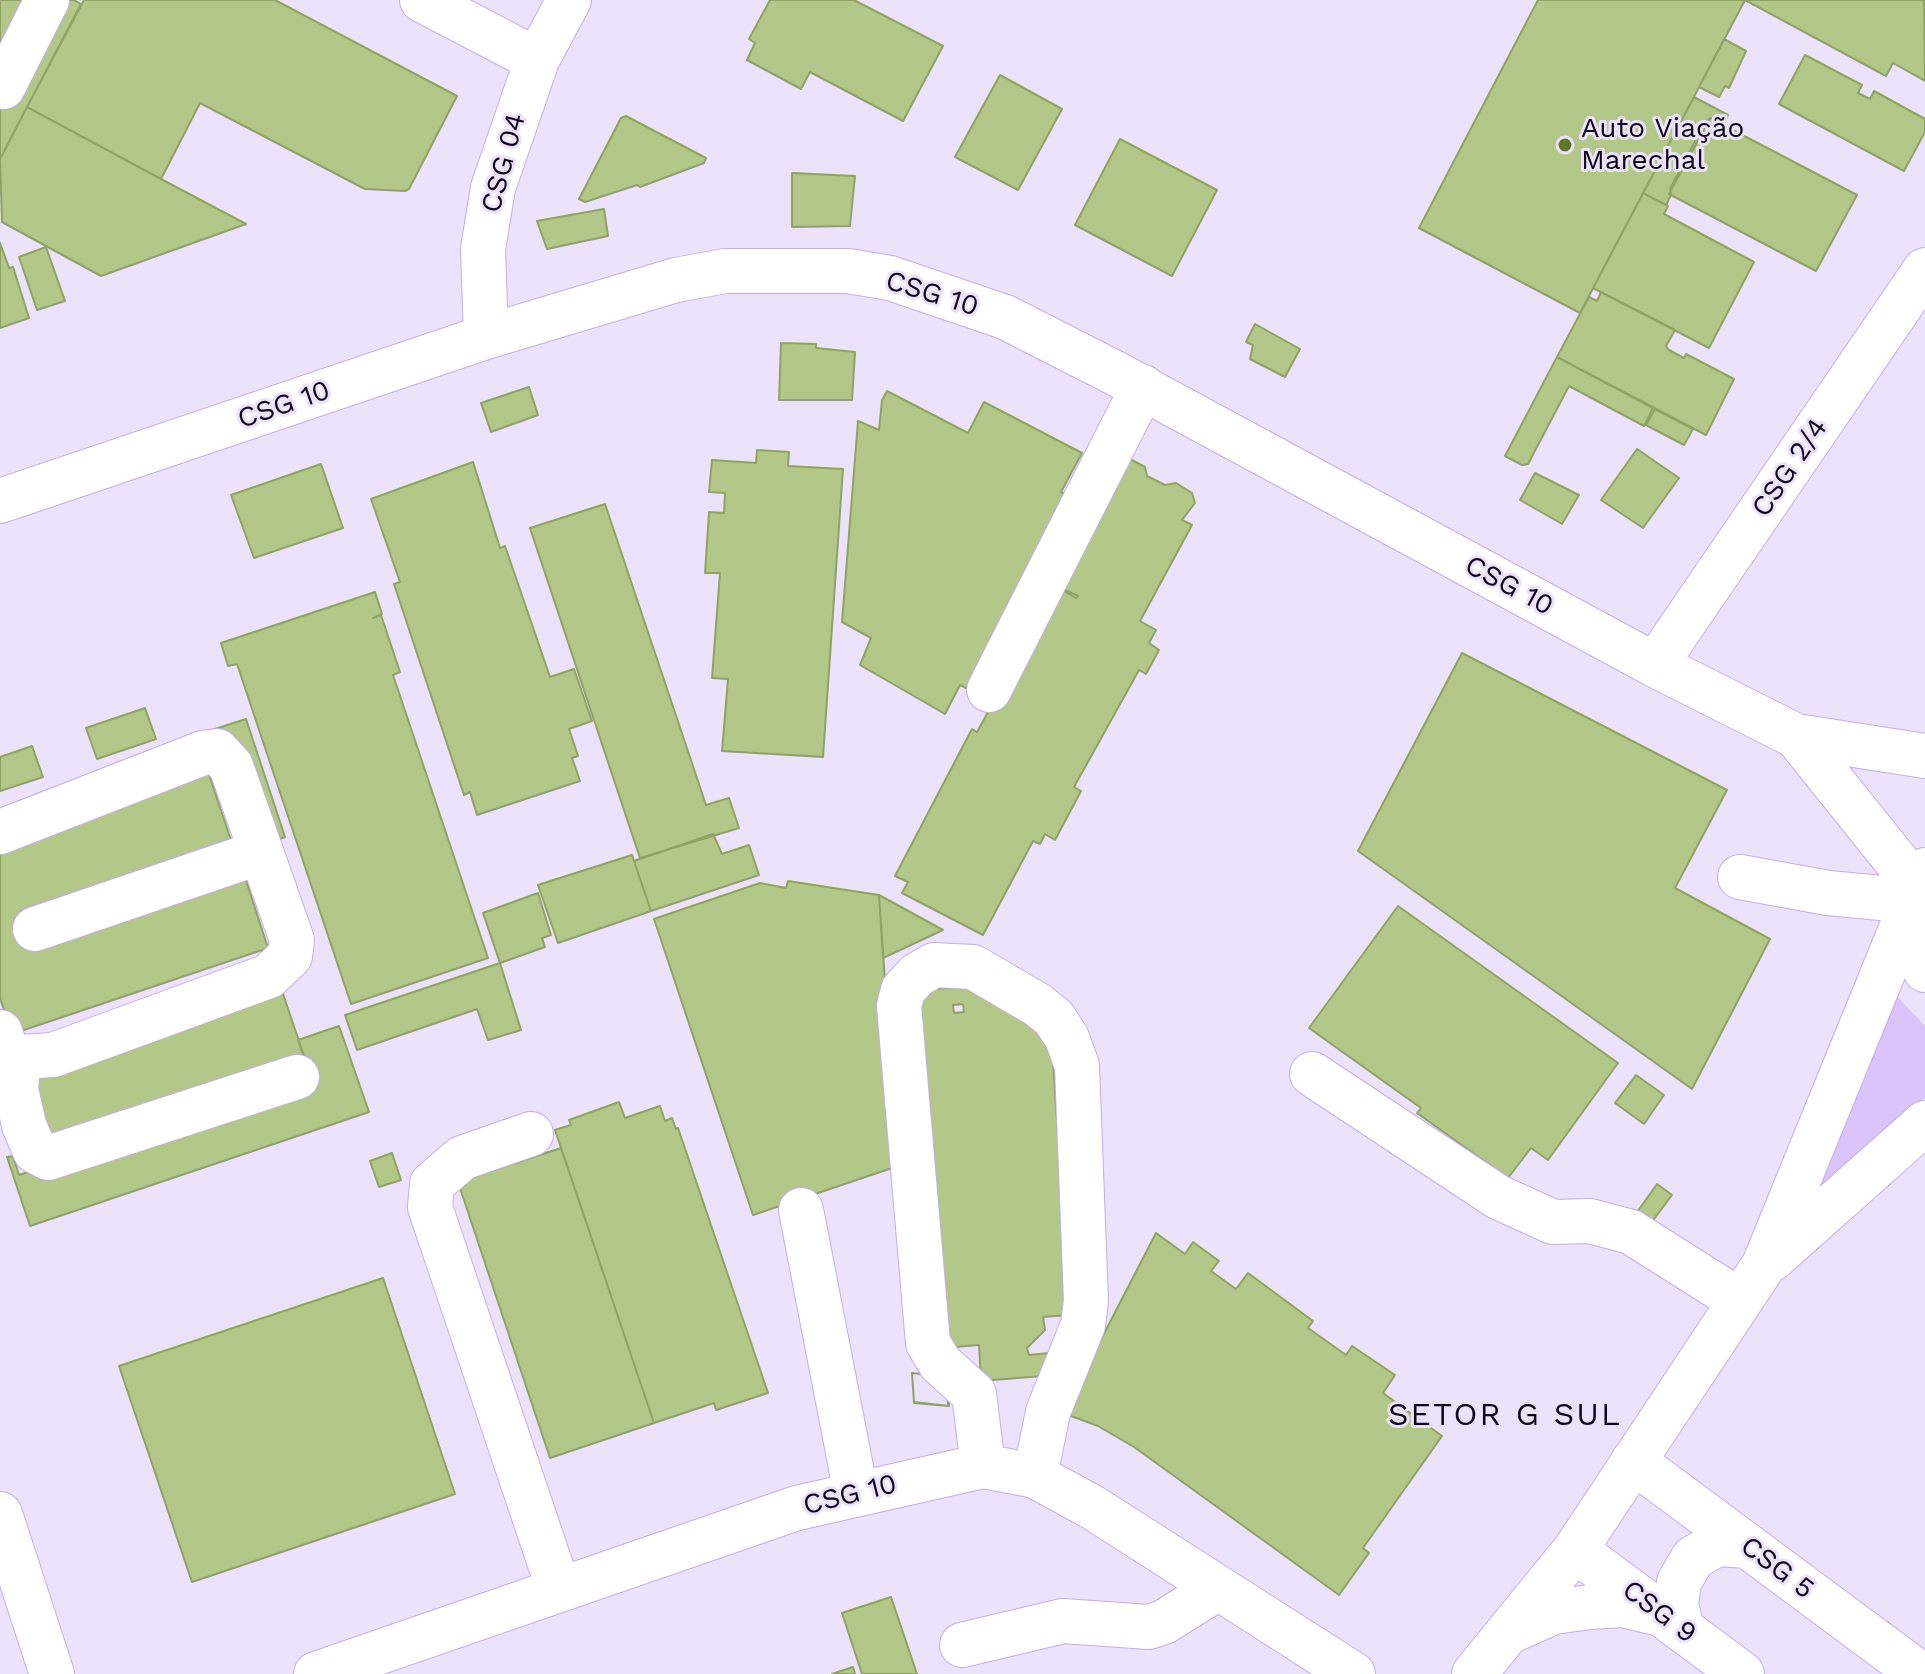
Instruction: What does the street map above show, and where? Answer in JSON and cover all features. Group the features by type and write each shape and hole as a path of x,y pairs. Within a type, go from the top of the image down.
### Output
{"street":[{"path":"3,87 47,0"},
{"path":"422,0 537,60"},
{"name":"CSG 04","path":"486,337 483,249 493,188 537,60 569,0"},
{"name":"CSG 2/4","path":"1655,665 1925,270"},
{"name":"CSG 10","path":"0,501 486,337 676,280 725,271 848,271 890,278 1005,317 1143,387 1655,665 1796,736 1925,756"},
{"path":"989,690 1143,387"},
{"name":"CSG 10","path":"1796,736 1919,887"},
{"path":"0,832 203,753 217,751 227,758 231,766 292,940 290,956 283,966 269,976 53,1055 10,1045 24,1125 35,1151 48,1158 297,1077"},
{"path":"35,929 261,852"},
{"path":"1740,877 1828,893 1919,887"},
{"path":"1919,887 1925,970"},
{"path":"1474,1674 1575,1550 1764,1265 1919,887"},
{"path":"983,1466 974,1394 940,1363 928,1343 899,1006 903,990 917,975 934,965 973,967 1038,1005 1054,1018 1067,1038 1077,1066 1086,1301 1083,1325 1048,1412 1035,1476"},
{"path":"1312,1074 1498,1197 1553,1222 1590,1221 1631,1232 1740,1301"},
{"path":"1764,1265 1925,1123"},
{"path":"531,1134 462,1158 432,1184 430,1207 559,1590"},
{"path":"801,1210 856,1493"},
{"path":"1665,1414 1672,1473 1683,1498"},
{"name":"CSG 5","path":"1633,1461 1920,1674"},
{"name":"CSG 10","path":"316,1674 797,1508 983,1466 1035,1476 1092,1507 1353,1674"},
{"path":"0,1514 52,1674"},
{"path":"1509,1632 1554,1612 1590,1607 1623,1605 1671,1621 1679,1582 1693,1558 1717,1544 1748,1546"},
{"name":"CSG 9","path":"1575,1550 1742,1674"},
{"path":"962,1645 1063,1621 1149,1627 1164,1622 1218,1588"}],"shaded area":[{"path":"1891,990 1925,1026 1925,1098 1807,1202"}],"building":[{"path":"0,0 74,0 81,4 0,159"},
{"path":"84,0 275,0 457,96 409,189 405,191 365,189 200,103 161,179 27,107"},
{"path":"770,0 854,0 943,46 903,121 810,72 801,89 747,60 755,43 749,39"},
{"name":"Auto Viação Marechal","path":"1538,0 1745,0 1580,313 1419,228"},
{"path":"1745,0 1924,0 1925,81 1893,63 1886,76"},
{"path":"1724,39 1746,51 1729,88 1725,86 1719,97 1699,87"},
{"path":"1805,55 1862,85 1858,93 1870,99 1874,91 1925,119 1925,132 1904,171 1779,104"},
{"path":"1000,75 1062,109 1018,190 955,157"},
{"path":"1694,97 1728,115 1723,125 1710,118 1705,122 1670,189 1671,195 1666,205 1643,193"},
{"path":"27,107 246,224 101,276 2,222 0,159"},
{"path":"626,116 706,158 704,163 640,187 637,185 585,202 579,199 621,118"},
{"path":"1710,118 1857,195 1816,271 1669,194"},
{"path":"1120,139 1217,190 1172,276 1075,225"},
{"path":"792,173 855,176 850,226 792,227"},
{"path":"1643,193 1668,206 1664,214 1754,262 1709,348 1593,288"},
{"path":"604,209 608,236 547,249 537,221"},
{"path":"0,243 9,268 13,267 29,318 0,328"},
{"path":"46,247 65,301 37,310 19,257"},
{"path":"1601,292 1675,330 1666,346 1669,350 1684,358 1686,354 1734,379 1706,435 1557,357 1589,297 1597,301"},
{"path":"1255,324 1300,349 1285,377 1250,359 1253,345 1246,342"},
{"path":"781,343 816,344 816,348 855,352 852,400 779,400"},
{"path":"1557,357 1653,408 1644,426 1569,386 1528,464 1522,465 1505,456"},
{"path":"529,387 538,415 491,432 481,403"},
{"path":"887,391 968,433 984,402 1082,453 1061,492 1081,502 980,695 960,685 945,714 860,665 871,638 842,622 858,421 879,430 882,400"},
{"path":"1655,409 1693,429 1684,445 1646,425"},
{"path":"1637,449 1679,478 1643,528 1601,500"},
{"path":"757,450 789,452 788,466 843,469 823,757 722,751 728,679 712,678 720,573 705,573 709,512 724,513 725,493 709,492 712,460 756,463"},
{"path":"1128,458 1145,467 1147,476 1165,485 1176,483 1192,493 1195,503 1182,520 1192,525 1140,621 1156,630 1149,643 1159,650 1146,674 1139,670 1074,787 1081,791 1055,840 1045,834 1040,844 1033,841 983,935 902,893 908,882 895,876 972,729 977,732 1057,587 1076,598 1078,596 1060,588"},
{"path":"473,462 500,548 505,546 550,677 574,669 592,721 569,729 578,756 572,758 580,781 477,815 470,792 464,795 394,584 400,582 371,499"},
{"path":"321,464 343,528 254,558 231,495"},
{"path":"1535,473 1579,495 1562,524 1520,500"},
{"path":"605,504 706,805 729,798 739,828 640,858 530,528"},
{"path":"375,592 382,614 373,618 381,615 400,672 393,675 488,958 351,1004 237,664 228,666 221,643"},
{"path":"1462,653 1727,790 1675,888 1770,939 1692,1089 1358,851"},
{"path":"145,708 156,739 97,759 86,728"},
{"path":"246,719 285,837 261,845 212,730"},
{"path":"32,746 43,777 0,791 0,757"},
{"path":"205,763 231,840 21,911 32,942 243,871 268,948 12,1034 0,998 0,832"},
{"path":"713,834 722,854 749,845 759,875 651,911 634,861"},
{"path":"632,855 651,911 558,943 538,885"},
{"path":"788,881 879,895 898,1166 753,1215 654,919 760,883 786,888"},
{"path":"538,893 551,935 542,938 545,947 500,963 483,913"},
{"path":"879,895 943,930 883,958"},
{"path":"1398,906 1618,1063 1548,1160 1531,1148 1508,1178 1417,1113 1421,1108 1309,1028"},
{"path":"500,963 521,1030 488,1040 477,1009 357,1050 345,1015"},
{"path":"280,985 305,1059 49,1145 24,1070"},
{"path":"964,987 1051,1033 1070,1315 1043,1317 1045,1330 1027,1348 1029,1355 1059,1352 1079,1373 981,1381 979,1345 944,1348 919,990","holes":["963,1004 964,1012 954,1013 953,1005"]},
{"path":"339,1026 369,1112 30,1226 7,1157 13,1156 19,1175 311,1078 298,1040"},
{"path":"1636,1075 1664,1095 1644,1124 1615,1103"},
{"path":"619,1102 625,1118 660,1106 665,1121 672,1118 678,1128 768,1393 716,1410 714,1403 654,1423 555,1130 571,1125 569,1120"},
{"path":"561,1148 654,1423 550,1458 458,1182"},
{"path":"392,1153 401,1180 379,1187 370,1161"},
{"path":"1657,1184 1672,1195 1649,1226 1635,1215"},
{"path":"1156,1233 1185,1254 1193,1242 1219,1261 1211,1271 1236,1289 1248,1273 1313,1321 1308,1328 1346,1355 1352,1346 1395,1375 1383,1393 1442,1436 1363,1548 1369,1553 1339,1595 1134,1447 1098,1426 1063,1413"},
{"path":"383,1278 455,1494 192,1582 119,1366"},
{"path":"912,1373 947,1377 948,1406 914,1403"},
{"path":"912,1373 948,1377 949,1406 914,1402"},
{"path":"891,1597 917,1674 862,1674 842,1613"},
{"path":"853,1667 855,1674 832,1674"}],"place":[{"name":"Auto Viação Marechal","path":"1565,145"}],"district":[{"name":"SETOR G SUL","path":"1505,1416"}]}
